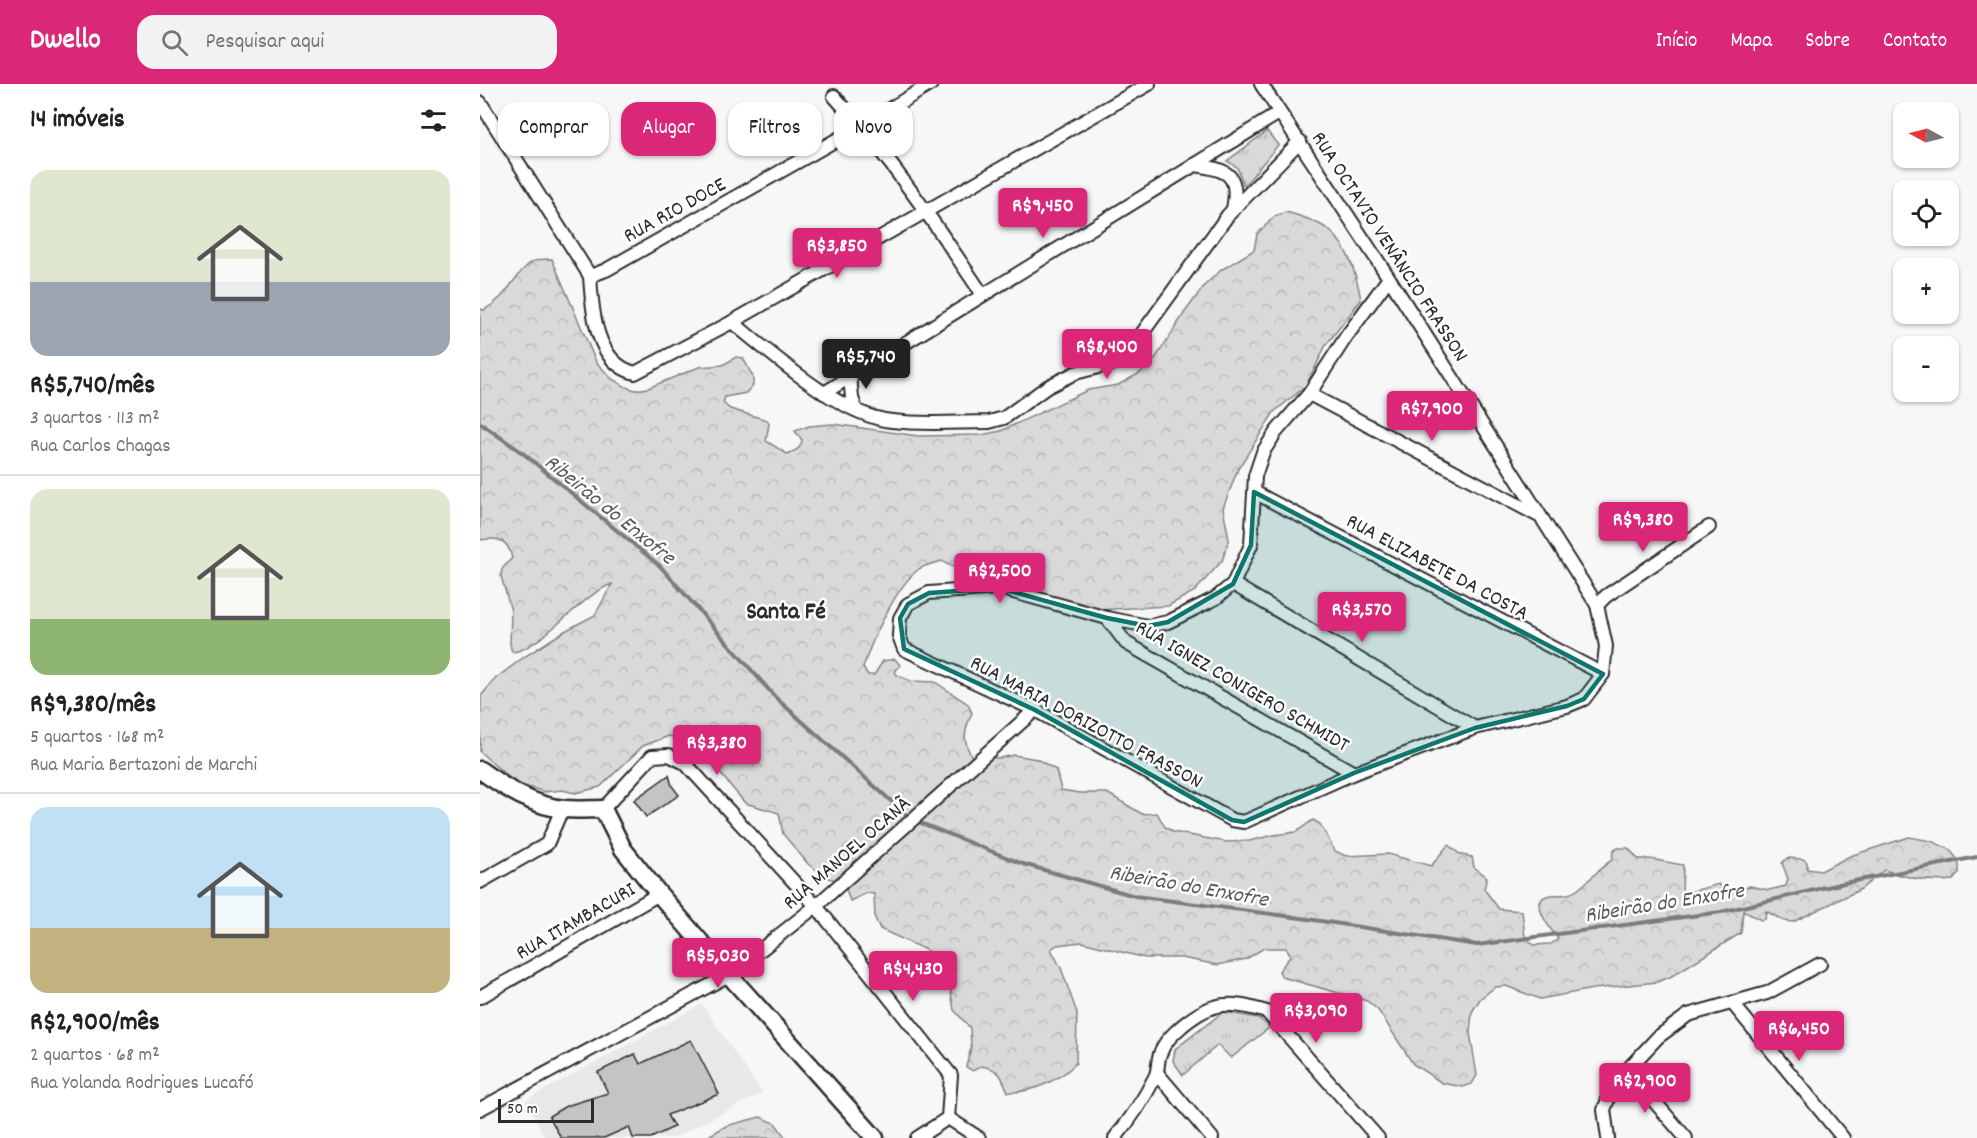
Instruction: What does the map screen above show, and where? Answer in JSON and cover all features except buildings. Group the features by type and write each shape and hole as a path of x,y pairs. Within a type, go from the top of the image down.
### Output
{"street":[{"name":"RUA RIO DOCE","path":"901,102 931,84"},
{"path":"480,102 590,276 598,334 611,358 625,370 635,373 732,322 1149,84"},
{"name":"RUA OCTAVIO VENÂNCIO FRASSON","path":"1261,84 1389,278 1597,605 1606,646 1603,674"},
{"path":"834,96 839,102"},
{"path":"824,393 1279,113"},
{"name":"RUA RIO DOCE","path":"590,276 606,270 834,141"},
{"path":"732,322 824,393 871,417 891,421 989,422 1004,418 1047,387 1075,373 1122,361 1233,210 1300,141"},
{"path":"884,156 926,210 982,294"},
{"path":"1194,165 1216,167 1227,172 1233,180 1236,193 1233,210"},
{"path":"1107,618 1148,626 1159,625 1191,612 1216,598 1233,584 1251,544 1255,476 1263,452 1276,432 1309,394 1346,337 1389,278"},
{"path":"850,376 852,398 856,410"},
{"path":"1309,394 1540,516"},
{"name":"RUA ELIZABETE DA COSTA","path":"1254,492 1603,674"},
{"path":"1597,605 1606,596 1709,527"},
{"path":"1233,584 1475,728"},
{"name":"RUA IGNEZ CONIGERO SCHMIDT","path":"899,636 900,618 908,604 929,593 999,588 1107,618 1126,643 1354,773"},
{"name":"RUA MARIA DORIZOTTO FRASSON","path":"899,636 904,650 1035,710 1232,820 1244,822 1354,773"},
{"path":"1354,773 1475,728 1567,706 1584,699 1603,674"},
{"name":"RUA MANOEL OCANÃ","path":"480,1109 729,975 816,906 1035,710"},
{"path":"480,770 508,789 536,801 562,809 603,809 652,756 669,755 685,763 816,906 951,1075 948,1118"},
{"path":"480,882 547,844 562,809"},
{"path":"603,809 623,849 659,894 875,1138"},
{"name":"RUA ITAMBACURI","path":"480,997 659,894"},
{"path":"1608,1138 1604,1110 1610,1094 1627,1070 1658,1037 1688,1015 1767,993 1820,964"},
{"path":"1733,1004 1843,1138"},
{"path":"1115,1138 1136,1112 1157,1073 1160,1054 1170,1036 1207,1008 1223,1005 1244,1005 1267,1012 1378,1138"},
{"path":"1627,1070 1686,1138"},
{"path":"1157,1073 1212,1138"},
{"path":"917,1138 948,1118"},
{"path":"948,1118 979,1138"}],"highlighted area":[{"path":"1254,492 1603,674 1584,699 1567,706 1475,728 1354,773 1244,822 1232,820 1035,710 904,649 900,618 908,604 929,593 999,588 1107,618 1148,626 1168,622 1233,584 1251,545"}],"shaded area":[{"path":"702,1004 762,1093 673,1138 545,1138 526,1100"}],"green space":[{"path":"1267,131 1278,145 1244,186 1237,167 1227,161"},
{"path":"1286,212 1320,224 1337,238 1351,263 1361,300 1326,345 1306,386 1274,412 1238,469 1223,508 1229,539 1222,561 1195,591 1168,606 1095,610 1046,594 1006,590 988,567 958,568 942,561 919,569 902,587 878,629 867,657 863,668 868,675 874,675 883,661 895,659 900,665 895,672 898,676 911,681 935,682 968,704 972,713 967,725 965,740 972,757 1000,758 1014,755 1037,759 1056,770 1061,790 1107,793 1142,814 1157,813 1165,827 1173,832 1226,842 1249,841 1296,832 1313,820 1320,824 1335,851 1346,856 1388,854 1431,866 1448,845 1461,855 1472,857 1474,867 1487,877 1484,889 1499,909 1522,911 1525,937 1534,945 1551,944 1558,939 1542,915 1540,902 1544,897 1567,894 1577,890 1612,860 1613,851 1618,848 1628,848 1638,859 1683,865 1682,894 1719,884 1726,894 1750,886 1769,890 1786,886 1788,879 1782,863 1787,858 1803,859 1807,862 1807,869 1821,871 1850,856 1909,837 1931,841 1949,849 1959,861 1959,873 1953,880 1918,879 1884,870 1861,889 1793,922 1784,921 1766,911 1765,919 1761,920 1743,911 1741,933 1670,977 1657,982 1593,989 1540,999 1506,986 1495,987 1480,999 1472,1012 1470,1033 1477,1075 1472,1084 1463,1087 1442,1083 1413,1064 1378,1010 1367,1001 1282,977 1279,971 1291,955 1286,948 1264,948 1246,959 1218,965 1182,958 1145,958 1082,942 1057,945 1051,949 1061,968 1077,1013 1076,1063 1054,1080 1036,1088 1008,1092 996,1071 981,1066 973,1071 966,1067 971,1048 970,1028 954,1010 947,969 926,950 880,929 875,918 874,894 867,893 850,901 844,883 829,878 808,864 783,834 779,813 745,803 704,754 689,742 669,736 643,746 600,787 575,793 562,790 545,792 515,783 480,752 481,696 495,679 524,657 595,615 612,584 588,599 535,642 512,652 510,644 511,611 501,576 502,569 512,558 505,543 497,539 480,540 480,309 484,310 499,299 531,262 552,259 596,362 612,379 626,387 635,390 648,388 699,367 723,365 736,357 743,358 753,377 753,385 746,393 725,397 723,403 730,409 767,420 769,424 766,441 787,454 800,446 802,440 795,431 809,426 833,424 918,436 981,435 1001,431 1088,390 1118,385 1140,373 1155,359 1205,285 1221,270 1254,250 1257,234 1275,216"},
{"path":"1223,1012 1258,1018 1270,1027 1231,1058 1218,1045 1183,1075 1173,1061 1175,1049"},
{"path":"760,1117 775,1123 786,1138 705,1138 726,1126"}],"waterway":[{"name":"Ribeirão do Enxofre","path":"480,423 524,454 660,566 776,698 910,818"},
{"name":"Ribeirão do Enxofre","path":"916,821 1023,864 1135,896 1477,945 1721,912 1844,883 1977,857"}],"district":[{"name":"Santa Fé","path":"786,610"}]}
